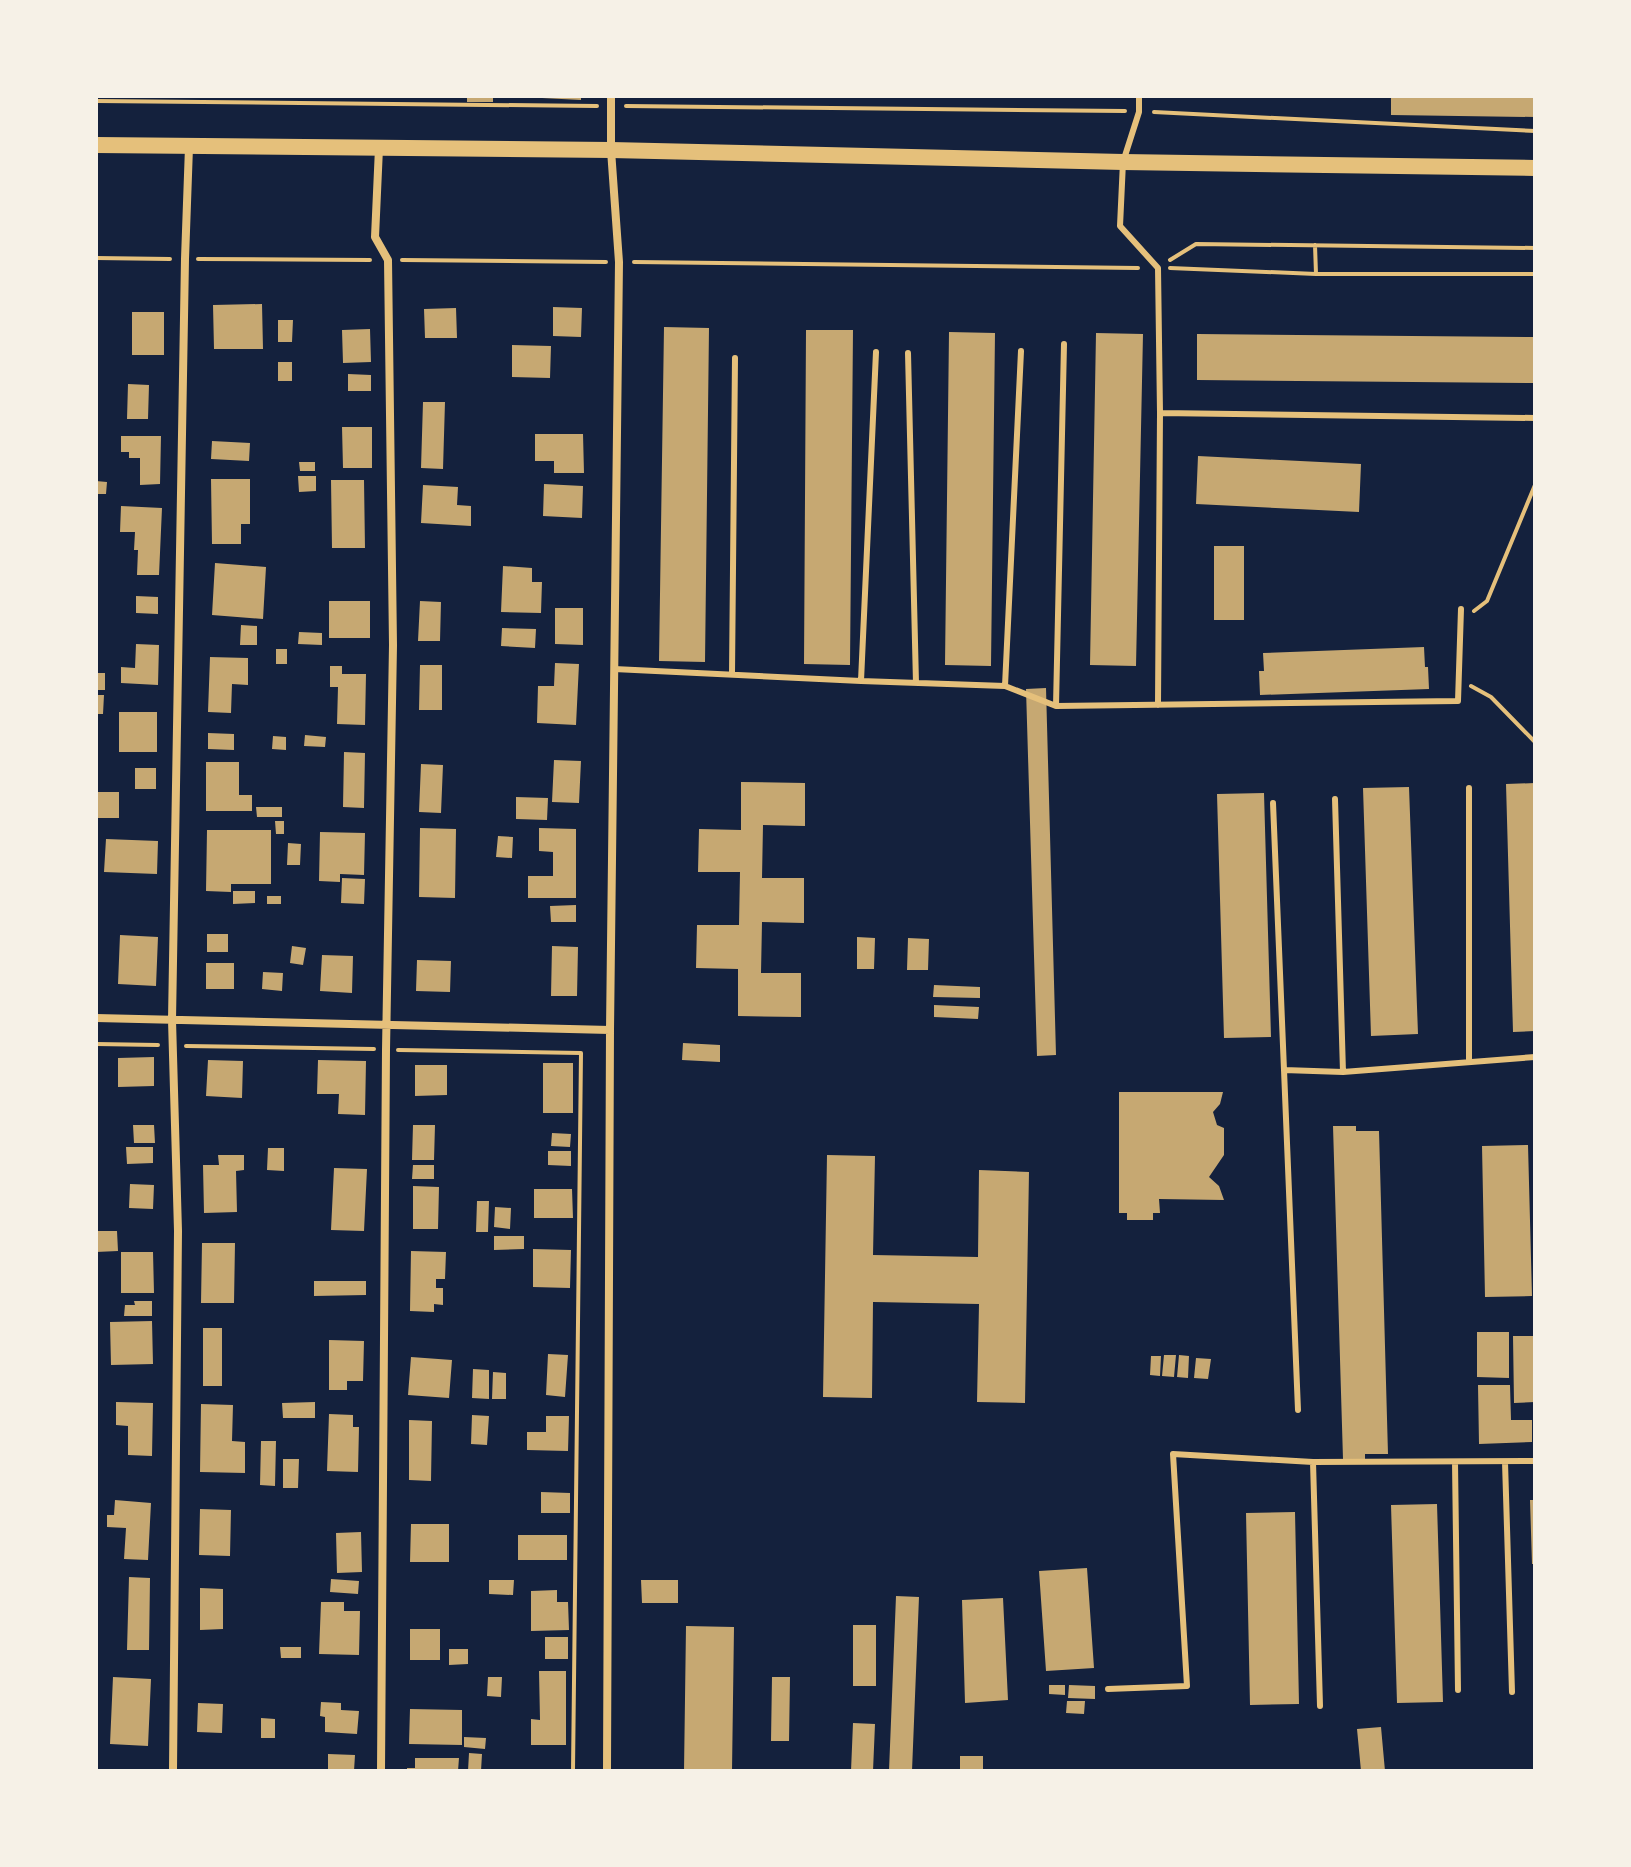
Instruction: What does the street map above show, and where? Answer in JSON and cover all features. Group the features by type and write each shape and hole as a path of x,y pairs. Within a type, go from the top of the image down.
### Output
{"main road":[{"path":"96,145 611,150 1535,168"}],"street":[{"path":"607,1771 610,1030 619,262 611,150 611,101"},
{"path":"173,1771 178,1231 172,1020 184,275 189,147"},
{"path":"379,147 375,237 388,260 393,645 386,1025 381,1771"},
{"path":"96,1018 610,1030"}],"lane":[{"path":"1139,96 1139,112 1123,162 1120,226 1158,268 1158,705"},
{"path":"1056,706 1064,344"},
{"path":"1005,686 1021,351"},
{"path":"861,681 876,352"},
{"path":"908,353 916,683"},
{"path":"732,674 735,358"},
{"path":"1160,413 1535,418"},
{"path":"614,669 1005,686 1056,706 1458,701 1461,609"},
{"path":"1469,788 1469,1062"},
{"path":"1335,799 1343,1072"},
{"path":"1273,803 1298,1410"},
{"path":"1284,1070 1343,1072 1535,1057"},
{"path":"1108,1689 1187,1686 1173,1454 1313,1462 1535,1461"},
{"path":"1313,1462 1320,1706"},
{"path":"1455,1462 1458,1690"},
{"path":"1505,1462 1512,1692"}],"path":[{"path":"96,101 611,101 1139,112 1535,131"},
{"path":"1158,268 1196,244 1535,248"},
{"path":"1315,245 1316,274"},
{"path":"1158,268 1316,274 1535,274"},
{"path":"1460,622 1487,601 1535,485"},
{"path":"1459,679 1491,697 1535,742"},
{"path":"96,1044 581,1053 573,1771"}],"building":[{"path":"467,96 493,96 493,102 467,102"},
{"path":"581,96 581,100 542,98"},
{"path":"1391,96 1535,96 1535,117 1391,115"},
{"path":"262,304 263,349 214,349 213,305"},
{"path":"553,307 582,308 581,337 553,336"},
{"path":"456,308 457,338 425,338 424,309"},
{"path":"132,312 164,312 164,355 132,355"},
{"path":"278,320 293,320 292,342 278,342"},
{"path":"664,327 709,328 705,662 659,661"},
{"path":"370,329 371,362 343,363 342,330"},
{"path":"806,330 853,330 850,665 804,664"},
{"path":"949,332 995,333 991,666 945,665"},
{"path":"1096,333 1143,334 1136,666 1090,665"},
{"path":"1197,334 1535,337 1535,383 1197,380"},
{"path":"512,345 551,346 550,378 512,377"},
{"path":"278,362 292,362 292,381 278,381"},
{"path":"348,374 371,375 371,391 348,391"},
{"path":"128,384 149,385 148,419 127,419"},
{"path":"423,402 445,402 443,469 421,468"},
{"path":"342,427 372,427 372,468 343,468"},
{"path":"535,434 583,434 584,473 554,473 554,461 535,461"},
{"path":"121,436 161,436 160,484 140,485 140,458 129,458 129,452 121,452"},
{"path":"212,441 250,443 249,461 211,459"},
{"path":"1198,456 1361,464 1359,512 1196,504"},
{"path":"299,462 315,462 315,471 300,471"},
{"path":"298,476 316,476 316,491 299,492"},
{"path":"211,479 250,479 250,524 241,524 241,544 212,544"},
{"path":"331,480 364,480 365,548 332,548"},
{"path":"96,481 107,482 106,494 96,494"},
{"path":"544,484 583,486 582,518 543,516"},
{"path":"423,485 458,487 457,505 471,506 471,526 421,523"},
{"path":"121,506 162,508 159,575 137,575 135,532 120,532"},
{"path":"1214,546 1244,546 1244,620 1214,620"},
{"path":"215,563 266,567 263,619 212,615"},
{"path":"503,566 532,568 532,582 542,582 541,613 501,612"},
{"path":"136,596 158,597 158,614 136,613"},
{"path":"329,601 370,601 370,638 329,638"},
{"path":"420,601 441,602 440,641 418,641"},
{"path":"555,608 583,608 583,645 555,644"},
{"path":"241,625 257,626 257,645 240,645"},
{"path":"502,628 536,629 535,648 501,646"},
{"path":"299,632 322,633 322,645 298,644"},
{"path":"136,644 159,645 158,685 121,683 121,667 135,668"},
{"path":"1424,647 1429,689 1260,695 1259,671 1264,671 1263,653"},
{"path":"276,649 287,649 287,664 276,664"},
{"path":"210,657 248,658 248,685 232,684 231,713 208,712"},
{"path":"555,663 579,664 576,725 537,723 538,686 554,686"},
{"path":"420,665 442,665 442,710 419,710"},
{"path":"330,666 342,666 342,674 366,674 365,725 337,724 338,687 330,687"},
{"path":"96,673 105,673 105,690 96,690"},
{"path":"1046,688 1056,1055 1037,1056 1026,689"},
{"path":"96,695 104,695 103,714 96,714"},
{"path":"119,712 157,712 157,752 119,752"},
{"path":"208,733 234,734 234,750 208,749"},
{"path":"305,735 326,737 325,747 304,746"},
{"path":"273,736 286,737 286,750 272,749"},
{"path":"344,752 365,753 364,808 343,807"},
{"path":"554,760 581,761 579,803 552,802"},
{"path":"206,762 239,762 239,795 252,795 252,811 206,811"},
{"path":"421,764 443,765 441,813 419,812"},
{"path":"135,768 156,768 156,789 135,789"},
{"path":"741,782 805,783 805,826 763,825 762,878 804,878 804,923 762,922 761,973 801,973 801,1017 738,1016 738,969 696,968 697,925 739,925 740,872 698,872 699,829 741,830"},
{"path":"1535,783 1535,1031 1513,1032 1506,784"},
{"path":"1409,787 1418,1034 1371,1036 1363,788"},
{"path":"96,792 119,792 119,818 96,818"},
{"path":"1264,793 1271,1037 1224,1038 1217,794"},
{"path":"516,797 548,798 547,820 516,819"},
{"path":"256,807 282,807 282,817 257,817"},
{"path":"275,821 284,821 284,834 276,834"},
{"path":"420,828 456,829 455,898 419,897"},
{"path":"539,828 576,829 576,898 528,898 528,876 553,876 553,852 539,851"},
{"path":"207,830 271,830 271,884 231,884 231,892 206,891"},
{"path":"320,832 365,833 364,875 340,874 340,882 319,881"},
{"path":"498,836 513,837 512,858 496,857"},
{"path":"106,839 158,841 157,874 104,872"},
{"path":"288,843 301,844 300,865 287,865"},
{"path":"342,878 365,879 364,904 341,903"},
{"path":"233,891 255,891 255,903 233,904"},
{"path":"267,896 281,896 281,904 267,904"},
{"path":"576,905 576,922 551,922 550,906"},
{"path":"207,934 228,934 228,952 207,952"},
{"path":"120,935 158,937 156,986 118,984"},
{"path":"857,937 875,938 874,969 857,969"},
{"path":"908,938 929,939 928,970 907,970"},
{"path":"292,946 306,948 303,965 290,963"},
{"path":"552,946 578,947 577,996 551,996"},
{"path":"322,955 353,956 352,993 320,991"},
{"path":"417,960 451,961 450,992 416,991"},
{"path":"206,963 234,963 234,989 206,989"},
{"path":"263,972 283,973 282,991 262,989"},
{"path":"934,985 980,987 980,998 933,997"},
{"path":"934,1005 979,1007 978,1019 934,1017"},
{"path":"683,1043 720,1045 720,1062 682,1060"},
{"path":"154,1057 154,1086 118,1087 118,1058"},
{"path":"208,1060 243,1061 242,1098 206,1096"},
{"path":"318,1060 366,1061 365,1115 338,1114 339,1094 317,1094"},
{"path":"543,1063 573,1063 573,1113 543,1113"},
{"path":"415,1065 447,1065 447,1095 415,1096"},
{"path":"1119,1092 1223,1092 1220,1104 1213,1112 1217,1125 1224,1128 1224,1155 1209,1177 1219,1186 1224,1200 1159,1199 1160,1213 1153,1213 1153,1220 1127,1220 1127,1213 1119,1213"},
{"path":"133,1125 154,1125 155,1143 134,1143"},
{"path":"413,1125 435,1125 434,1160 412,1160"},
{"path":"1333,1126 1356,1126 1356,1131 1379,1131 1388,1454 1365,1454 1365,1459 1343,1459"},
{"path":"552,1133 571,1134 570,1147 551,1146"},
{"path":"1528,1145 1532,1296 1485,1297 1482,1146"},
{"path":"126,1147 153,1147 153,1163 127,1164"},
{"path":"268,1148 284,1148 284,1171 267,1170"},
{"path":"548,1151 571,1151 571,1166 548,1165"},
{"path":"218,1155 244,1155 244,1170 236,1171 237,1212 204,1213 203,1165 219,1165"},
{"path":"827,1155 875,1156 873,1255 978,1257 979,1170 1029,1172 1025,1403 977,1402 979,1304 873,1302 872,1398 823,1397"},
{"path":"413,1165 434,1165 434,1179 412,1179"},
{"path":"334,1168 367,1169 364,1231 331,1230"},
{"path":"130,1184 154,1185 153,1209 129,1208"},
{"path":"413,1186 439,1187 438,1229 413,1229"},
{"path":"534,1189 572,1189 573,1218 534,1218"},
{"path":"477,1201 489,1201 488,1232 476,1232"},
{"path":"495,1207 511,1208 510,1229 494,1227"},
{"path":"96,1231 117,1231 118,1251 96,1252"},
{"path":"494,1236 524,1236 524,1249 494,1250"},
{"path":"202,1243 235,1243 234,1303 201,1303"},
{"path":"533,1249 571,1250 570,1288 533,1287"},
{"path":"411,1251 446,1252 445,1279 436,1279 436,1288 443,1288 443,1305 434,1304 434,1312 410,1311"},
{"path":"121,1252 153,1252 154,1293 121,1293"},
{"path":"314,1281 366,1281 366,1295 314,1296"},
{"path":"134,1301 152,1301 152,1316 124,1316 125,1305 135,1305"},
{"path":"152,1321 153,1364 111,1365 110,1322"},
{"path":"203,1328 222,1328 222,1386 203,1386"},
{"path":"1477,1332 1509,1332 1509,1378 1477,1377"},
{"path":"1513,1336 1535,1336 1535,1402 1514,1403"},
{"path":"329,1340 364,1341 363,1381 347,1381 347,1390 329,1390"},
{"path":"548,1354 568,1355 565,1397 546,1395"},
{"path":"1164,1355 1176,1355 1174,1377 1162,1376"},
{"path":"1179,1355 1189,1356 1188,1378 1177,1377"},
{"path":"1151,1356 1161,1356 1160,1376 1150,1375"},
{"path":"411,1357 452,1360 449,1398 408,1395"},
{"path":"1196,1358 1211,1359 1208,1379 1194,1378"},
{"path":"473,1369 489,1370 489,1399 472,1398"},
{"path":"493,1372 506,1373 506,1399 492,1399"},
{"path":"1478,1385 1510,1385 1511,1420 1532,1420 1532,1442 1479,1444"},
{"path":"116,1402 153,1403 152,1456 128,1455 128,1426 116,1425"},
{"path":"315,1402 315,1418 283,1418 282,1403"},
{"path":"201,1404 233,1405 232,1441 245,1442 245,1473 200,1472"},
{"path":"329,1414 353,1415 353,1427 359,1427 358,1472 327,1471"},
{"path":"472,1415 489,1416 487,1445 471,1444"},
{"path":"546,1416 569,1416 568,1451 527,1450 527,1432 546,1432"},
{"path":"409,1420 432,1421 431,1481 409,1480"},
{"path":"261,1441 276,1441 275,1486 260,1485"},
{"path":"283,1459 299,1459 298,1488 283,1488"},
{"path":"541,1492 570,1493 570,1513 541,1513"},
{"path":"115,1500 151,1503 148,1560 124,1559 126,1528 107,1527 107,1515 114,1515"},
{"path":"1530,1500 1535,1500 1535,1564 1532,1564"},
{"path":"1437,1504 1443,1702 1397,1703 1391,1505"},
{"path":"200,1509 231,1510 230,1556 199,1555"},
{"path":"1295,1512 1299,1704 1250,1705 1246,1513"},
{"path":"411,1524 449,1524 449,1562 410,1562"},
{"path":"361,1532 362,1572 337,1573 336,1533"},
{"path":"518,1535 567,1535 567,1560 518,1560"},
{"path":"1087,1568 1094,1668 1046,1671 1039,1571"},
{"path":"129,1577 150,1578 149,1650 127,1650"},
{"path":"331,1579 359,1581 358,1594 330,1592"},
{"path":"489,1580 514,1580 513,1595 489,1594"},
{"path":"641,1580 678,1580 678,1603 642,1603"},
{"path":"200,1588 223,1589 223,1629 200,1630"},
{"path":"557,1590 557,1602 568,1602 569,1630 531,1631 531,1591"},
{"path":"896,1596 919,1597 912,1771 889,1771"},
{"path":"1003,1598 1008,1700 965,1703 962,1600"},
{"path":"321,1602 344,1602 344,1611 360,1611 359,1655 319,1654"},
{"path":"853,1625 876,1625 876,1686 853,1686"},
{"path":"686,1626 734,1627 732,1771 684,1771"},
{"path":"410,1629 440,1629 440,1660 410,1660"},
{"path":"545,1637 568,1637 568,1659 545,1659"},
{"path":"280,1647 301,1647 301,1658 281,1658"},
{"path":"449,1649 468,1649 468,1664 449,1665"},
{"path":"539,1671 566,1671 566,1745 531,1745 531,1719 540,1720"},
{"path":"113,1677 151,1679 148,1746 110,1744"},
{"path":"488,1677 502,1677 501,1697 487,1696"},
{"path":"772,1677 790,1677 789,1741 771,1741"},
{"path":"1049,1685 1065,1685 1065,1695 1049,1694"},
{"path":"1069,1685 1095,1686 1095,1699 1068,1698"},
{"path":"1067,1701 1085,1701 1084,1714 1066,1713"},
{"path":"321,1702 341,1703 341,1710 359,1711 357,1734 325,1732 325,1717 320,1716"},
{"path":"198,1703 223,1704 222,1733 197,1732"},
{"path":"410,1709 462,1710 462,1745 409,1744"},
{"path":"261,1718 275,1719 275,1738 261,1738"},
{"path":"853,1723 875,1724 873,1771 851,1771"},
{"path":"1381,1727 1385,1771 1361,1771 1357,1729"},
{"path":"464,1737 486,1738 485,1749 464,1747"},
{"path":"469,1753 482,1754 481,1771 468,1771"},
{"path":"328,1754 355,1755 354,1771 328,1771"},
{"path":"960,1756 983,1756 983,1771 960,1771"},
{"path":"415,1758 459,1758 458,1771 407,1771 407,1768 415,1768"}]}
